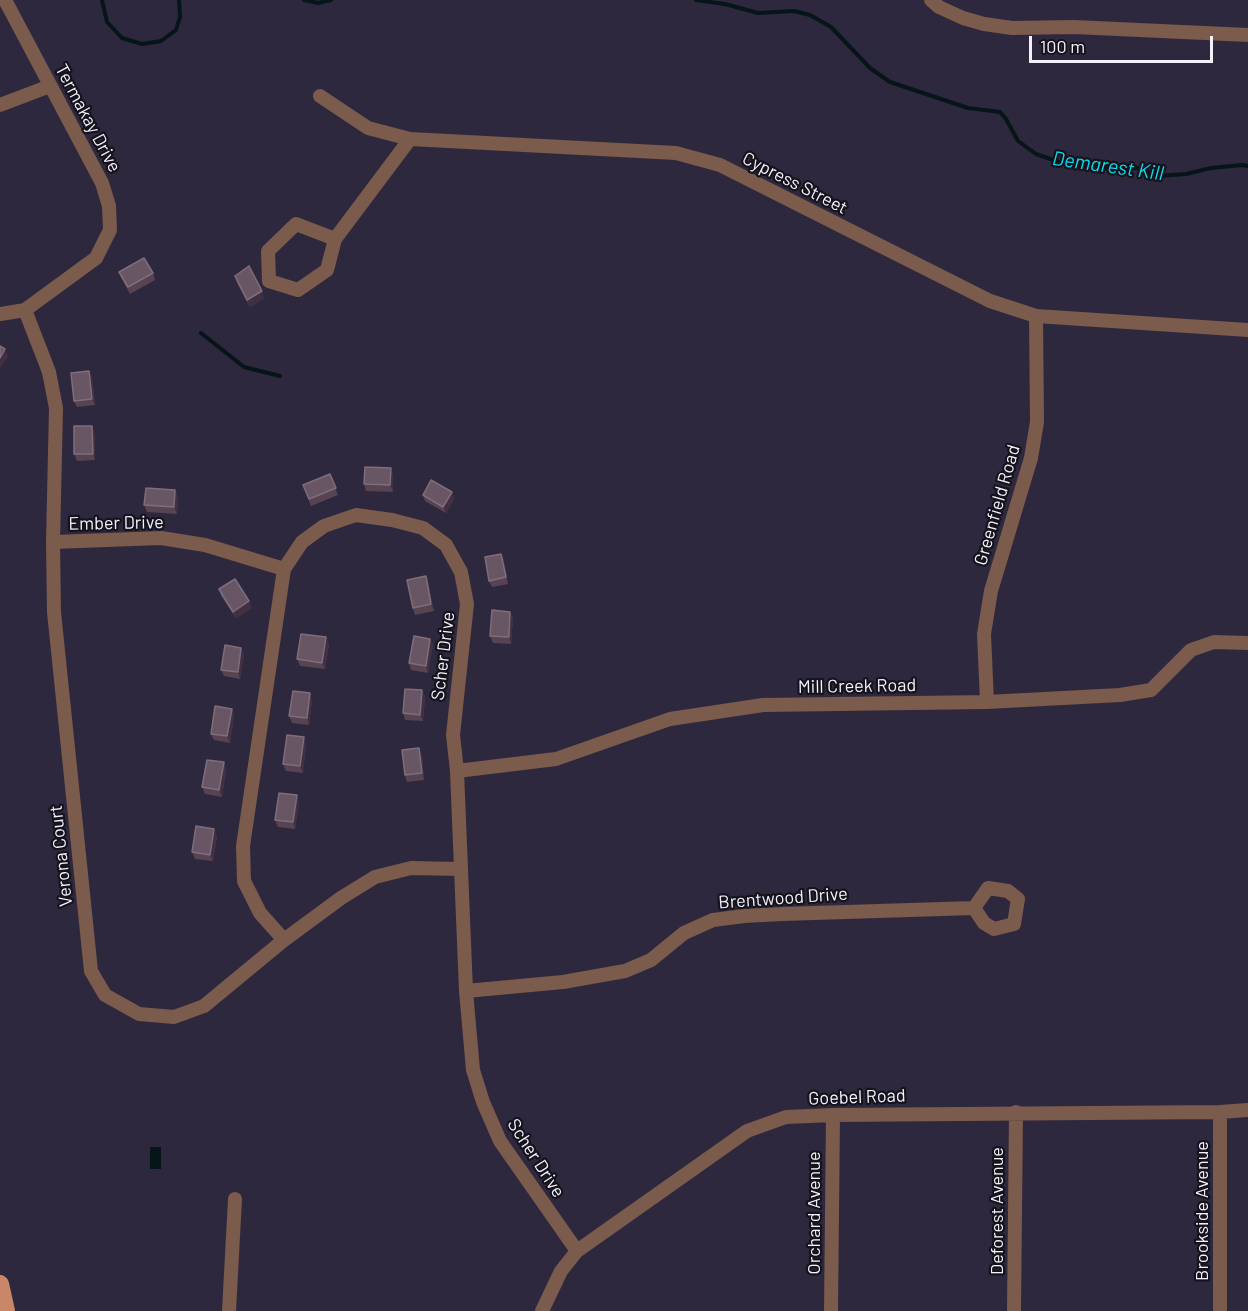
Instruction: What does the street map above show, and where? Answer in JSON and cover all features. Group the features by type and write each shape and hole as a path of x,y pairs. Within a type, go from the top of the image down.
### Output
{"main road":[{"path":"0,1284 6,1311"}],"street":[{"name":"Termakay Drive","path":"5,0 102,183 110,206 110,230 96,258 25,310"},
{"path":"931,0 939,7 963,18 1012,28 1074,27 1248,35"},
{"path":"0,105 50,86"},
{"name":"Cypress Street","path":"320,96 368,129 410,139 676,153 720,165 990,301 1036,316 1248,330"},
{"path":"335,239 296,224 268,251 269,281 298,290 327,270 335,239 410,139"},
{"path":"0,314 25,310"},
{"name":"Verona Court","path":"25,310 49,372 56,408 54,612 91,971 105,995 139,1014 174,1017 204,1005 284,940 341,898 375,877 411,868 460,869"},
{"name":"Greenfield Road","path":"987,702 984,634 991,591 1030,459 1037,422 1036,316"},
{"name":"Scher Drive","path":"284,940 260,913 244,881 243,846 284,568 302,542 324,526 356,515 392,520 423,528 446,545 461,572 467,604 453,735 457,771 466,991 473,1070 483,1102 500,1141 577,1251"},
{"name":"Ember Drive","path":"53,542 161,538 205,545 284,568"},
{"name":"Mill Creek Road","path":"457,771 556,759 670,719 763,705 987,702 1120,695 1151,690 1191,650 1214,642 1248,643"},
{"name":"Brentwood Drive","path":"466,991 563,982 625,971 651,960 684,933 713,920 782,914 974,908"},
{"name":"Goebel Road","path":"542,1311 561,1271 577,1251 747,1131 786,1117 1248,1110"},
{"name":"Deforest Avenue","path":"1014,1311 1016,1112"},
{"name":"Brookside Avenue","path":"1220,1112 1220,1311"},
{"name":"Orchard Avenue","path":"831,1311 833,1115"},
{"path":"229,1311 235,1198"}],"shaded area":[{"path":"150,1147 161,1147 161,1169 150,1169"}],"building":[{"path":"144,258 153,273 128,287 119,272"},
{"path":"249,266 262,291 247,300 235,276"},
{"path":"0,346 5,349 0,358"},
{"path":"89,371 92,399 74,401 71,373"},
{"path":"74,426 92,426 93,454 74,454"},
{"path":"365,467 391,468 390,485 364,484"},
{"path":"330,474 336,488 309,499 303,485"},
{"path":"431,480 452,492 443,507 423,495"},
{"path":"146,488 175,490 174,507 144,505"},
{"path":"501,554 506,577 489,581 485,557"},
{"path":"426,576 431,604 413,608 407,580"},
{"path":"235,579 249,601 233,612 219,589"},
{"path":"492,610 510,612 509,637 490,636"},
{"path":"301,634 326,637 322,663 297,659"},
{"path":"414,636 430,639 426,666 409,663"},
{"path":"225,645 241,648 238,672 221,670"},
{"path":"405,689 422,690 420,715 403,713"},
{"path":"293,691 310,693 307,718 289,716"},
{"path":"215,706 232,709 227,736 211,734"},
{"path":"287,735 304,737 300,766 283,764"},
{"path":"419,748 422,773 405,775 402,750"},
{"path":"207,760 224,762 219,790 202,787"},
{"path":"279,793 297,795 293,822 275,820"},
{"path":"196,826 214,829 210,855 192,852"}],"waterway":[{"path":"102,0 107,22 122,38 142,44 161,41 176,30 180,17 179,0"},
{"path":"304,0 318,3 331,0"},
{"name":"Demarest Kill","path":"696,0 725,4 758,13 794,11 810,15 831,27 870,68 890,82 968,108 1000,112 1018,141 1036,154 1062,163 1111,169 1138,168 1158,176 1186,174 1211,168 1248,166"},
{"path":"201,333 244,367 280,376"}]}
